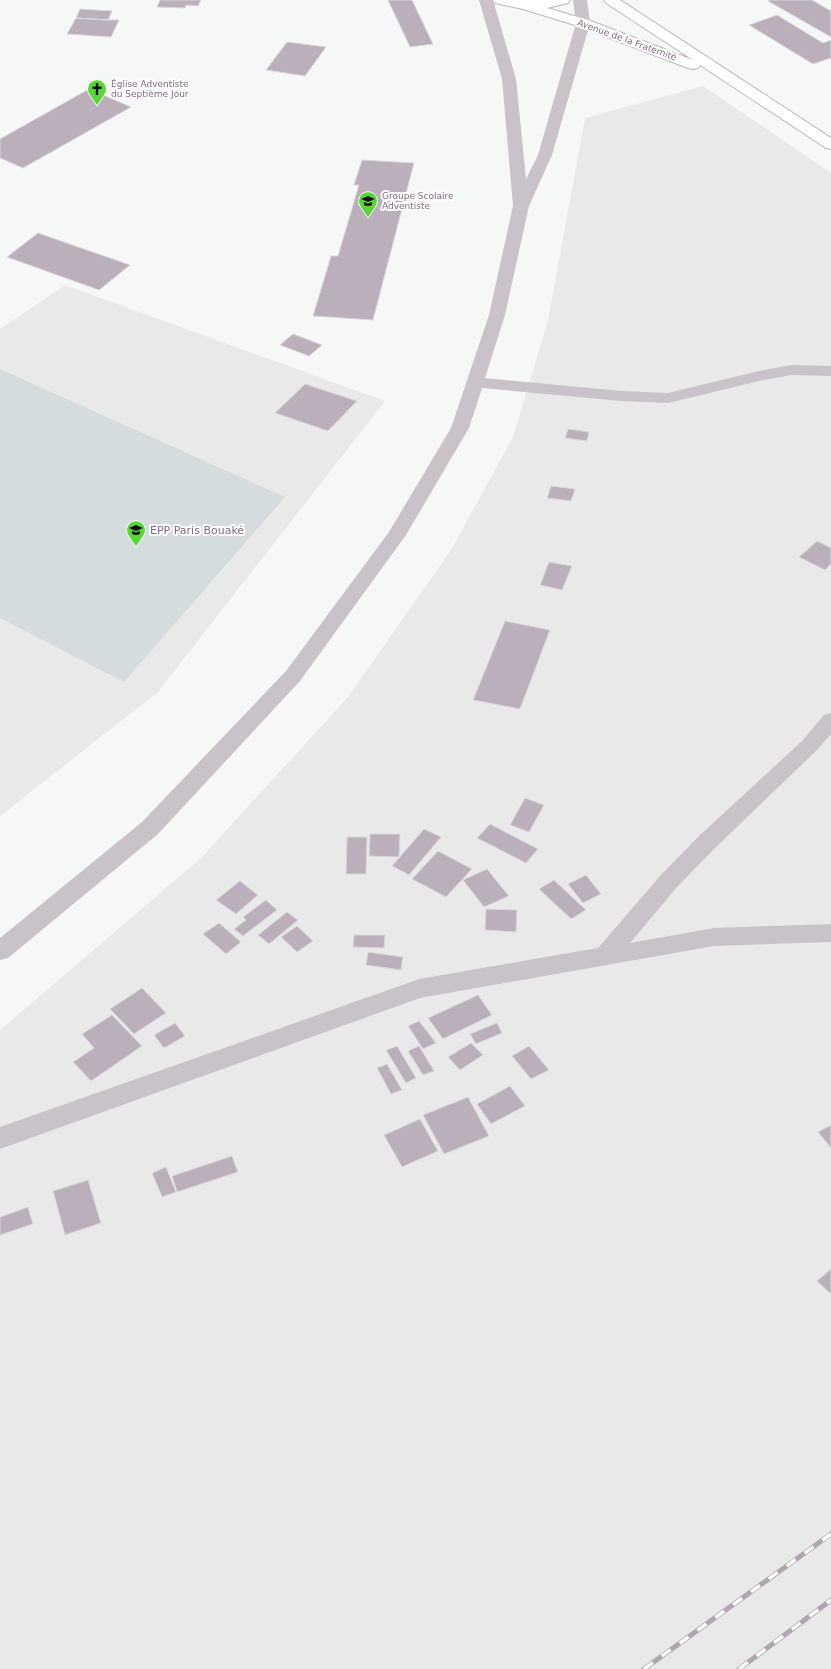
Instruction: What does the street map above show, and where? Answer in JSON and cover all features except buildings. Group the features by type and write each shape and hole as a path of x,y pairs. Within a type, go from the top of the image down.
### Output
{"main road":[{"path":"500,0 525,5 539,5 563,0"},
{"name":"Avenue de la Fraternité","path":"611,0 727,78 831,145"},
{"name":"Avenue de la Fraternité","path":"525,5 582,23 727,78"}],"street":[{"path":"486,0 509,79 521,206"},
{"path":"0,951 150,828 293,676 397,535 460,428 497,315 521,206 545,155 582,23 580,0"},
{"path":"475,382 621,396 668,398 765,374 790,370 831,371"},
{"path":"605,956 685,864 745,805 809,746 831,720"},
{"path":"0,1138 419,989 714,937 831,933"}],"shaded area":[{"path":"703,86 831,173 831,1669 0,1669 0,1030 201,858 348,697 451,550 513,437 548,320 585,118"},
{"name":"EPP Paris Bouaké","path":"65,285 385,401 158,692 0,816 0,329"},
{"path":"0,369 285,497 124,682 0,618"}],"railway":[{"path":"644,1669 831,1534"},
{"path":"739,1669 831,1600"}],"place":[{"name":"Église Adventiste du Septième Jour","path":"97,106"},
{"name":"Groupe Scolaire Adventiste","path":"368,218"},
{"name":"EPP Paris Bouaké","path":"136,547"}]}
